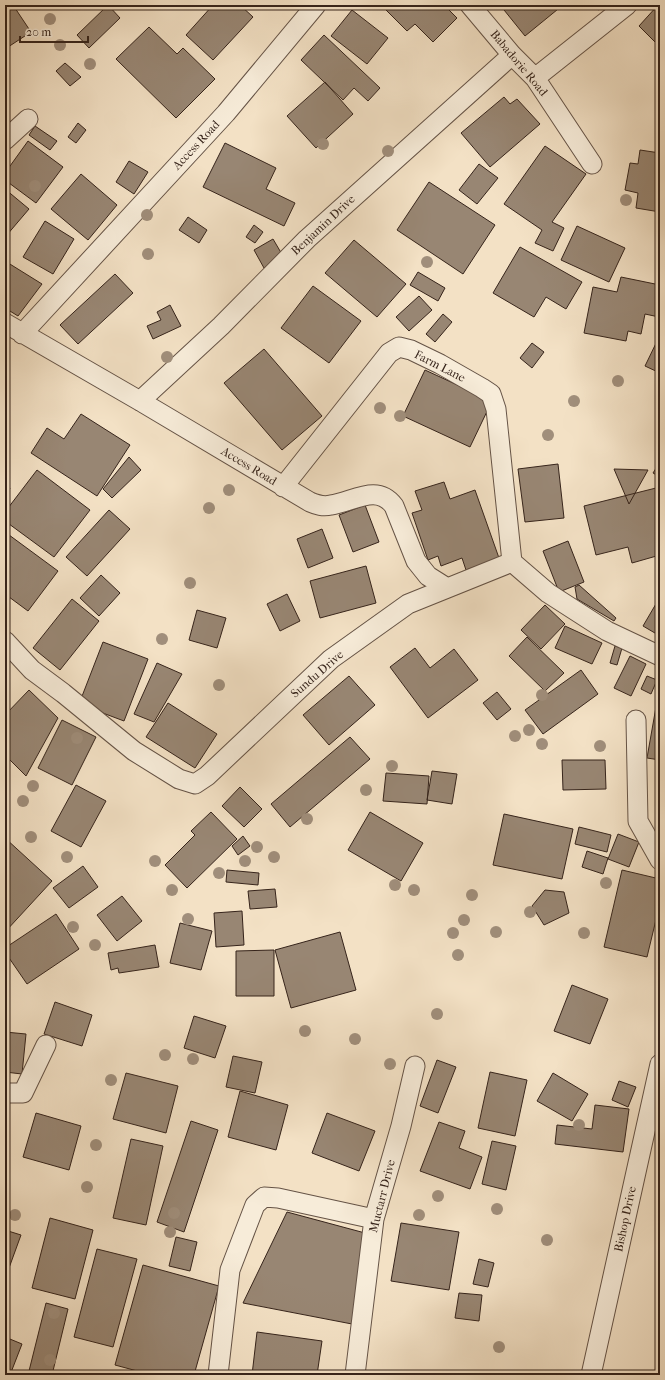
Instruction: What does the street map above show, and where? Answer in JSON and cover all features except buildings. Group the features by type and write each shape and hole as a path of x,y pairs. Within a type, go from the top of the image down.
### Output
{"street":[{"name":"Access Road","path":"22,334 226,113 316,5"},
{"name":"Babadorie Road","path":"470,5 512,55 535,78 592,164"},
{"path":"535,78 627,5"},
{"name":"Benjamin Drive","path":"140,401 221,326 307,239 512,55"},
{"path":"5,140 28,119"},
{"name":"Access Road","path":"5,323 310,502 320,506 380,494 389,499 394,506 416,561 428,576 447,588"},
{"name":"Farm Lane","path":"284,487 389,353 400,347 410,350 440,364 491,394 496,409 512,562"},
{"path":"512,562 548,593 607,631 660,656"},
{"name":"Sundu Drive","path":"5,640 32,670 63,693 134,751 179,779 195,784 207,776 331,659 408,604 512,562"},
{"path":"636,720 638,822 660,860"},
{"path":"5,1093 23,1093 46,1045"},
{"name":"Bishop Drive","path":"591,1375 660,1064"},
{"name":"Muctarr Drive","path":"356,1375 374,1219 401,1126 415,1066"},
{"path":"218,1375 230,1270 255,1206 264,1197 278,1198 374,1219"}]}
